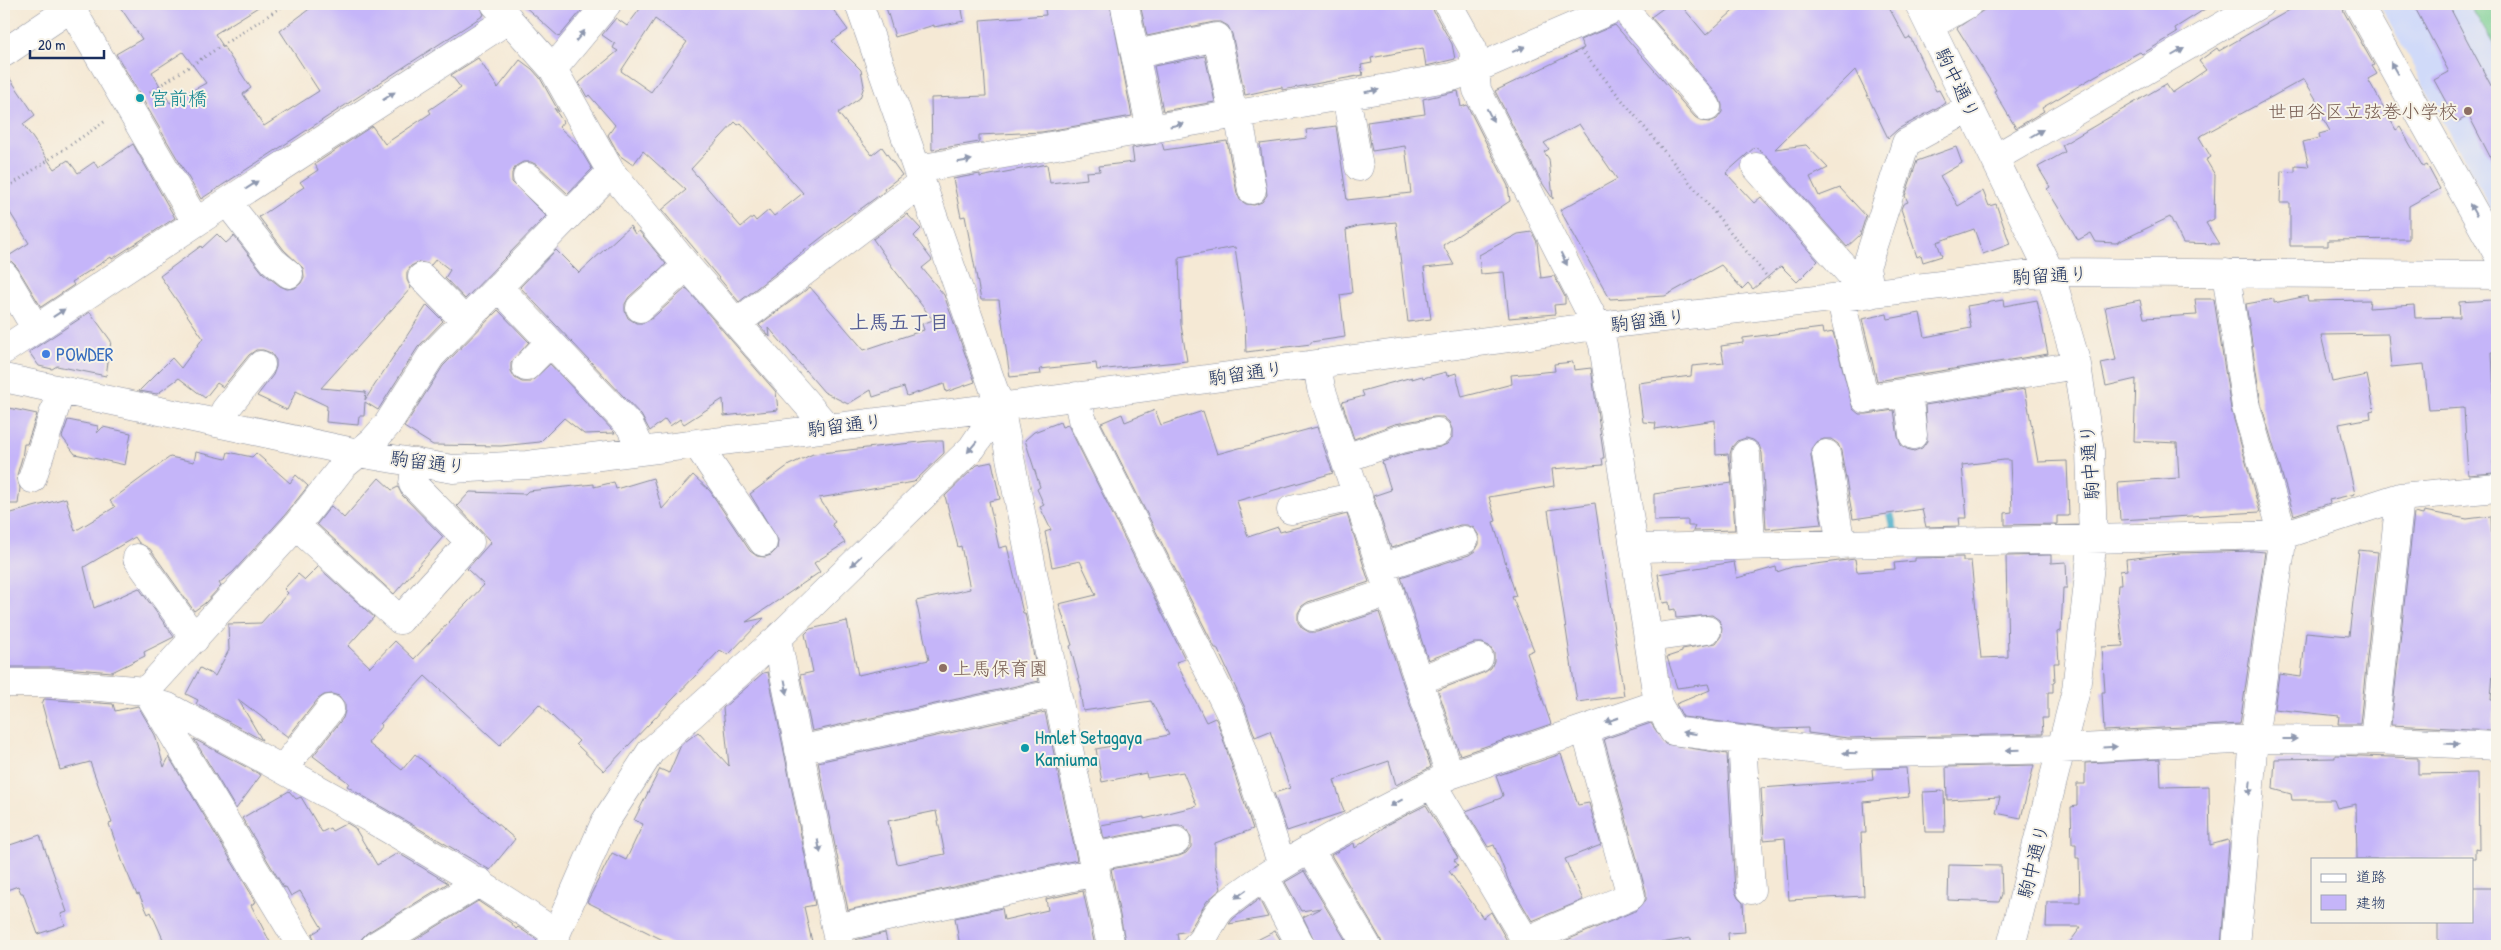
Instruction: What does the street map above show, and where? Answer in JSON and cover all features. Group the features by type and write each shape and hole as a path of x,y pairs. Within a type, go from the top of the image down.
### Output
{"street":[{"path":"553,69 607,4"},
{"path":"859,4 1000,407 1057,693 1111,946"},
{"path":"1448,4 1473,50 1477,90 1597,326 1604,352 1636,548 1658,704 1673,731 1847,754 2062,749 2254,739 2374,740 2497,746"},
{"path":"738,322 919,176 1236,113 1452,77 1625,4 1631,17 1707,107"},
{"path":"1925,15 1968,4"},
{"path":"1995,158 2260,4"},
{"path":"2358,4 2497,252"},
{"path":"4,53 74,6 196,222"},
{"path":"1125,7 1151,130"},
{"path":"4,350 227,202 502,11 553,69 611,172 687,266 738,322 827,427"},
{"name":"駒中通り","path":"1925,15 2050,272 2077,365 2090,451 2093,538 2079,675 2062,749 2011,946"},
{"path":"1136,54 1216,37 1236,113 1252,190"},
{"path":"1346,96 1359,167"},
{"path":"1857,295 1906,143 1970,108"},
{"path":"1756,167 1852,276 1857,295 1865,399 2077,365"},
{"path":"151,697 195,639 296,526 343,466 387,424 431,356 464,320 611,172"},
{"path":"527,177 567,215"},
{"path":"227,202 273,261 289,274"},
{"path":"640,308 687,266"},
{"name":"駒留通り","path":"4,378 358,453 453,469 642,451 1000,407 1597,326 2050,272 2497,275"},
{"path":"2226,273 2246,407 2283,535 2254,739 2236,946"},
{"path":"4,275 36,329"},
{"path":"422,277 464,320"},
{"path":"498,287 630,426 642,451"},
{"path":"526,366 550,342"},
{"path":"1317,364 1322,388 1419,680 1440,780 1527,944 1631,896 1585,729"},
{"path":"222,424 225,410 261,365"},
{"path":"32,479 61,390"},
{"path":"1908,392 1913,435"},
{"path":"1077,396 1082,419 1231,715 1274,871 1301,946"},
{"path":"4,682 52,683 151,697 480,882 553,940 605,822 651,751 777,639 972,448 1000,407"},
{"path":"1346,458 1400,439 1437,432"},
{"path":"696,444 763,542"},
{"path":"1746,454 1751,544"},
{"path":"1826,454 1841,544"},
{"path":"296,526 400,620 470,542 413,484 416,462"},
{"path":"1636,548 1751,544 1841,544 2283,535 2400,497 2497,488"},
{"path":"1291,510 1358,496"},
{"path":"2374,740 2400,497"},
{"path":"1313,617 1464,540"},
{"path":"137,558 195,639"},
{"path":"1649,638 1707,630"},
{"path":"777,639 838,937 1176,842"},
{"path":"1419,680 1479,658"},
{"path":"799,750 1057,693"},
{"path":"151,697 301,946"},
{"path":"1196,946 1222,908 1274,871 1309,849 1440,780 1658,704"},
{"path":"282,769 330,709"},
{"path":"1742,740 1751,890"},
{"path":"1309,849 1367,946"},
{"path":"376,946 480,882"}],"path":[{"path":"1565,29 1788,303"},
{"path":"4,786 7,800"}],"shaded area":[{"name":"世田谷区立弦巻小学校","path":"2379,4 2497,4 2497,219"}],"green space":[{"path":"2469,4 2497,4 2497,50"}],"building":[{"path":"118,4 263,4 215,34 251,88 243,94 264,126 319,91 280,31 316,4 480,4 484,15 201,199 116,54 142,39","holes":["183,52 206,83 170,103 152,72"]},
{"path":"522,4 587,4 559,37"},
{"path":"633,4 829,4 848,30 832,41 861,70 864,86 860,98 838,113 872,155 882,147 902,175 884,189 885,191 854,212 739,302 662,210 686,190 643,151 633,165 619,155 608,135 615,125 589,95 587,97 579,83 618,51 613,48 615,44 602,35 616,18 627,26 640,9","holes":["655,19 687,42 651,92 621,71","735,122 738,125 741,123 803,193 774,216 769,210 756,221 753,217 741,227 691,169"]},
{"path":"885,4 961,4 964,21 934,27 934,25 895,37"},
{"path":"1044,4 1110,4 1132,116 1042,132 979,135 979,142 932,150 931,98 986,96 980,20 1046,15"},
{"path":"1140,4 1432,4 1434,12 1452,44 1455,59 1426,66 1423,48 1371,58 1372,63 1361,65 1363,75 1282,90 1282,87 1245,95 1232,34 1228,26 1221,22 1214,22 1147,36"},
{"path":"1669,4 1680,4 1706,35 1741,4 1887,4 1906,39 1910,37 1936,91 1939,90 1946,103 1898,129 1888,138 1855,70 1775,149 1806,145 1828,168 1810,177 1819,196 1840,188 1866,216 1860,235 1847,247 1768,157 1755,147 1726,173 1754,203 1761,197 1818,261 1797,282 1781,266 1753,289 1748,283 1742,289 1721,265 1665,296 1610,299 1560,210 1617,179 1579,124 1544,143 1549,149 1544,152 1549,159 1553,199 1539,178 1495,91 1584,48 1580,40 1615,25 1695,117 1701,121 1709,122 1717,119 1722,112 1719,97 1651,17"},
{"path":"1993,4 2213,4 2175,28 2177,33 2142,54 2140,52 2095,76 2042,108 2044,111 2016,128 1994,91 1996,90 1957,28"},
{"path":"2300,4 2342,4 2344,12 2374,65 2372,66 2377,74 2368,79 2396,130 2400,127 2423,167 2427,165 2440,189 2409,206 2409,239 2328,240 2328,246 2290,246 2290,203 2280,203 2281,171 2295,172 2295,166 2309,167 2303,142 2320,138 2319,134 2330,131 2320,113 2323,111 2304,79 2199,137 2211,157 2206,160 2215,175 2214,219 2206,223 2219,244 2183,243 2170,217 2116,243 2096,242 2091,233 2078,240 2047,189 2050,187 2038,167 2065,152 2062,145 2166,84 2172,93 2206,70 2199,61 2217,48 2219,51"},
{"path":"2413,4 2448,4 2497,97 2497,170 2469,116 2457,122 2434,80 2449,72"},
{"path":"1205,56 1215,102 1163,111 1154,66"},
{"path":"478,58 498,88 520,60 532,69 540,78 559,112 554,108 563,122 559,127 577,144 592,169 568,194 537,165 531,162 523,162 516,166 512,173 512,182 546,216 465,299 445,278 450,270 436,259 431,265 419,262 411,266 407,272 407,280 411,288 321,388 366,392 365,400 427,305 443,321 418,347 378,410 365,402 364,416 359,416 358,425 326,422 327,406 296,391 287,410 257,396 273,375 276,367 276,360 271,353 263,350 256,350 249,355 223,387 217,383 205,398 179,378 157,394 139,391 172,358 181,368 203,338 160,276 201,246 202,248 217,234 226,243 234,236 263,273 280,286 287,289 295,288 304,277 303,268 284,250 259,217 304,187 300,182 318,170 315,164 372,126 385,144 431,113 429,110 461,88 451,75"},
{"path":"4,70 35,115 23,124 54,169 68,160 78,173 94,162 98,168 133,144 175,218 112,259 111,257 72,282 74,285 41,307 17,267 11,261 4,259 29,243 4,203"},
{"path":"1458,91 1461,107 1467,105 1508,186 1510,201 1443,245 1454,265 1424,268 1431,319 1408,322 1396,222 1358,226 1346,230 1352,293 1340,295 1345,337 1311,342 1311,344 1246,352 1245,320 1235,247 1179,257 1181,325 1187,361 1097,370 1096,363 1040,369 1041,374 1010,377 999,300 981,300 965,216 961,217 953,179 980,174 980,177 1047,164 1050,183 1087,179 1086,172 1100,171 1099,166 1134,162 1132,148 1162,143 1164,150 1227,141 1237,193 1240,200 1246,204 1254,205 1262,202 1267,195 1260,144 1307,138 1306,130 1336,126 1347,200 1411,193 1405,146 1372,151 1367,122 1425,114 1423,99"},
{"path":"1956,147 1962,163 1940,176 1958,206 1983,191 1989,206 1996,204 2010,244 1983,254 1974,229 1937,242 1942,256 1923,262 1921,255 1917,257 1901,209 1903,204 1908,202 1905,196 1917,161"},
{"path":"907,214 921,229 914,236 932,260 922,268 944,295 975,382 946,392 944,384 907,396 904,387 873,397 871,390 848,404 824,392 769,328 770,337 759,325 810,287 864,350 924,330 922,324 933,320 873,239"},
{"path":"630,226 635,234 639,231 666,264 629,297 625,304 628,318 636,323 650,320 686,288 776,392 778,410 724,416 723,399 684,424 680,419 670,426 665,419 650,431 641,415 520,287 556,250 579,273"},
{"path":"1532,232 1537,242 1541,278 1554,276 1565,297 1565,304 1554,305 1555,314 1509,318 1504,272 1481,274 1479,255 1518,234"},
{"path":"2307,296 2308,301 2370,300 2369,308 2414,305 2415,318 2460,317 2459,302 2491,300 2497,310 2497,352 2492,352 2497,459 2493,461 2494,473 2468,475 2464,408 2429,410 2424,364 2391,367 2388,334 2321,335 2332,382 2367,375 2374,410 2370,411 2371,418 2339,424 2355,494 2329,500 2330,503 2294,515 2261,404 2246,304 2274,299 2274,303"},
{"path":"2195,299 2214,299 2231,409 2260,512 2120,520 2118,482 2179,478 2177,443 2134,441 2136,379 2106,386 2101,363 2116,360 2105,307 2140,300 2144,318 2197,315"},
{"path":"2003,300 2004,306 2037,300 2048,354 1877,381 1862,319 1887,314 1888,319 1920,313 1925,337 1971,328 1967,306"},
{"path":"498,310 529,342 511,363 511,371 515,378 522,382 531,382 550,364 615,433 584,434 564,418 540,442 501,446 433,445 404,427 443,366"},
{"path":"90,312 111,341 106,376 57,366 52,369 39,366 29,352"},
{"path":"1822,328 1823,334 1833,332 1853,409 1859,414 1894,410 1898,437 1901,445 1907,449 1914,451 1922,448 1927,441 1925,405 2025,389 2038,462 2067,461 2069,516 2057,516 2057,524 2005,525 2005,513 2012,512 2010,460 2004,460 1962,465 1967,518 1959,518 1960,526 1926,527 1922,509 1853,519 1841,451 1838,444 1831,439 1816,442 1811,449 1822,524 1766,529 1762,453 1759,445 1753,440 1746,438 1737,441 1732,447 1730,454 1732,482 1728,454 1716,455 1715,420 1655,429 1656,423 1643,422 1638,383 1691,376 1692,366 1724,363 1721,346 1743,343 1743,338"},
{"path":"1573,362 1574,370 1591,368 1604,458 1602,458 1603,465 1552,469 1554,486 1489,497 1496,521 1493,522 1516,596 1512,597 1534,650 1527,653 1551,724 1460,755 1438,690 1485,672 1491,668 1494,661 1494,653 1489,646 1482,643 1474,643 1428,660 1401,577 1469,555 1475,551 1479,544 1479,536 1474,528 1460,525 1391,548 1373,496 1391,490 1382,462 1404,454 1447,444 1452,438 1452,429 1449,422 1443,417 1434,417 1395,424 1354,439 1342,402 1364,396 1362,391 1412,377 1412,379 1422,376 1423,378 1446,372 1447,376 1456,373 1462,397 1512,384 1511,375 1555,371 1554,364"},
{"path":"4,407 37,414 27,444 24,444 17,475 20,488 18,504 4,504"},
{"path":"1155,410 1161,425 1203,411 1217,454 1317,427 1333,473 1237,501 1248,537 1278,527 1280,532 1347,514 1369,582 1308,602 1302,606 1298,613 1298,622 1302,628 1309,632 1317,632 1379,612 1431,767 1396,785 1389,761 1334,780 1344,812 1287,831 1274,793 1290,788 1270,731 1255,737 1245,708 1217,648 1215,648 1101,423 1122,414 1125,422"},
{"path":"68,420 98,426 97,433 103,427 131,433 125,465 75,454 62,437"},
{"path":"1060,422 1062,427 1068,425 1185,659 1176,662 1206,722 1215,718 1217,721 1253,829 1215,843 1215,865 1221,889 1207,901 1189,931 1177,933 1179,946 1126,946 1111,869 1179,856 1186,853 1191,847 1191,838 1187,830 1182,826 1174,826 1104,839 1101,825 1144,817 1144,819 1197,806 1183,772 1147,778 1146,773 1102,782 1096,749 1169,735 1151,701 1083,711 1080,691 1082,691 1070,646 1072,645 1059,604 1096,595 1080,561 1052,567 1045,532 1051,530 1040,507 1044,505 1037,489 1040,487 1025,440 1034,432"},
{"path":"943,441 944,453 914,482 819,498 835,522 832,524 845,543 814,563 820,572 746,622 764,618 728,655 720,650 604,771 576,744 579,741 539,704 500,745 425,676 380,724 382,725 368,743 402,770 415,754 515,839 490,870 356,792 347,786 349,783 313,756 343,718 345,704 339,696 332,694 324,695 318,699 288,737 238,699 262,740 196,704 198,700 186,694 200,668 215,676 229,650 228,624 261,623 288,593 284,589 298,574 305,580 318,567 374,617 348,646 370,667 395,641 414,659 484,585 467,569 491,542 457,506 470,492 525,494 528,491 594,484 594,487 614,482 616,489 653,478 662,509 693,475 710,491 750,551 757,556 765,557 771,555 777,549 778,540 750,494 789,465 813,454"},
{"path":"196,452 226,459 228,452 252,457 256,453 290,483 296,475 308,486 284,516 233,572 219,583 221,586 205,603 194,611 150,549 139,543 135,537 84,567 94,608 139,588 174,637 144,652 145,656 112,672 53,667 4,667 4,515 66,498 75,531 115,507 110,501 170,457 194,462"},
{"path":"992,462 1000,499 989,501 999,548 1007,546 1023,613 1025,613 1039,681 812,731 800,675 813,672 805,634 810,629 847,621 858,675 929,660 916,601 970,589 961,546 958,547 945,496 977,465"},
{"path":"379,478 392,490 398,487 402,495 443,537 394,594 317,524 331,506 344,518"},
{"path":"1732,483 1735,530 1693,531 1695,526 1688,526 1688,520 1654,521 1654,494"},
{"path":"1595,503 1624,696 1577,702 1548,510"},
{"path":"2424,511 2467,519 2491,516 2496,633 2491,700 2494,700 2492,730 2391,725 2414,513 2423,515"},
{"path":"2359,550 2378,552 2360,724 2338,724 2339,716 2274,709 2279,674 2301,677 2306,632 2349,636"},
{"path":"2265,552 2240,724 2104,731 2102,692 2105,692 2102,647 2123,646 2117,598 2118,585 2121,585 2120,571 2127,570 2126,559 2179,553"},
{"path":"2051,555 2051,563 2066,562 2067,588 2063,588 2061,631 2057,632 2059,663 2054,663 2055,682 2053,683 2053,692 2048,692 2048,718 2042,718 2043,734 1848,738 1808,733 1808,728 1776,729 1683,717 1676,704 1710,690 1708,684 1677,688 1667,657 1682,652 1682,649 1716,643 1721,636 1722,628 1719,620 1712,615 1676,618 1675,609 1670,610 1669,602 1663,603 1658,574 1734,562 1737,578 1776,567 1777,572 1792,567 1855,559 1857,572 1895,569 1894,563 1915,561 1915,558 1963,557 1963,561 1971,561 1981,658 2008,657 2006,556"},
{"path":"768,672 815,905 804,907 813,946 675,946 587,902 612,853 626,860 643,824 634,820 660,769 669,773 681,745 698,732 729,766 723,708 763,673"},
{"path":"44,699 113,704 115,711 138,706 155,735 164,767 169,757 256,902 251,905 272,946 166,946 151,912 148,914 139,894 137,895 123,863 109,824 112,823 90,762 60,770 42,704"},
{"path":"1045,712 1077,860 848,910 818,762","holes":["936,811 945,854 897,864 888,821"]},
{"path":"1651,723 1665,744 1727,754 1735,891 1743,903 1745,932 1728,933 1729,946 1691,946 1691,938 1642,946 1553,946 1637,910 1646,900 1646,892 1604,739"},
{"path":"194,739 261,775 236,809"},
{"path":"1561,754 1578,805 1589,803 1601,845 1565,859 1583,900 1532,921 1509,882 1494,845 1488,847 1466,811 1501,798 1503,795 1496,776"},
{"path":"2335,755 2418,758 2418,774 2478,773 2479,849 2475,848 2475,859 2357,858 2356,804 2337,808 2334,800 2292,800 2291,794 2273,789 2275,759 2335,758"},
{"path":"2160,759 2161,787 2209,786 2210,845 2228,840 2221,946 2067,946 2081,927 2046,927 2047,902 2080,902 2079,858 2076,858 2076,844 2072,844 2071,807 2077,806 2077,784 2085,784 2085,763"},
{"path":"2034,765 2021,818 1996,813 2000,797 1947,800 1946,767"},
{"path":"1906,768 1909,797 1864,802 1866,833 1861,833 1864,896 1789,900 1785,838 1764,840 1761,788 1873,780 1872,769"},
{"path":"289,791 296,799 301,797 322,832 330,828 332,831 347,823 355,828 377,865 398,853 448,883 367,933 362,938 359,946 317,946 312,934 322,928 300,891 291,896 286,887 284,888 242,818"},
{"path":"1944,791 1945,832 1925,832 1923,792"},
{"path":"1426,805 1458,858 1454,860 1458,865 1449,871 1483,918 1491,912 1510,946 1383,946 1331,855 1354,843 1355,848 1387,825"},
{"path":"40,835 67,912 61,914 65,925 38,934 23,893 21,893 18,886 4,891 4,864 9,862 4,847"},
{"path":"1949,865 2001,866 2002,894 1999,902 1948,900"},
{"path":"1304,871 1349,946 1317,946 1303,917 1321,908 1301,911 1285,882"},
{"path":"2474,888 2497,888 2497,946 2438,946 2438,922 2474,922"},
{"path":"1083,891 1095,946 960,946 955,918 1002,908 1004,920 1048,910 1046,899"},
{"path":"1259,899 1268,917 1229,924 1234,918"},
{"path":"478,901 511,923 516,929 518,927 537,940 536,946 405,946"},
{"path":"1275,931 1284,946 1245,946"},
{"path":"885,933 888,946 856,946 855,940"}],"waterway":[{"path":"1888,505 1894,530"}],"place":[{"name":"宮前橋","path":"140,98"},
{"name":"世田谷区立弦巻小学校","path":"2468,111"},
{"name":"POWDER","path":"46,354"},
{"name":"上馬保育園","path":"943,668"},
{"name":"Hmlet Setagaya Kamiuma","path":"1025,748"}],"district":[{"name":"上馬五丁目","path":"899,321"}]}
